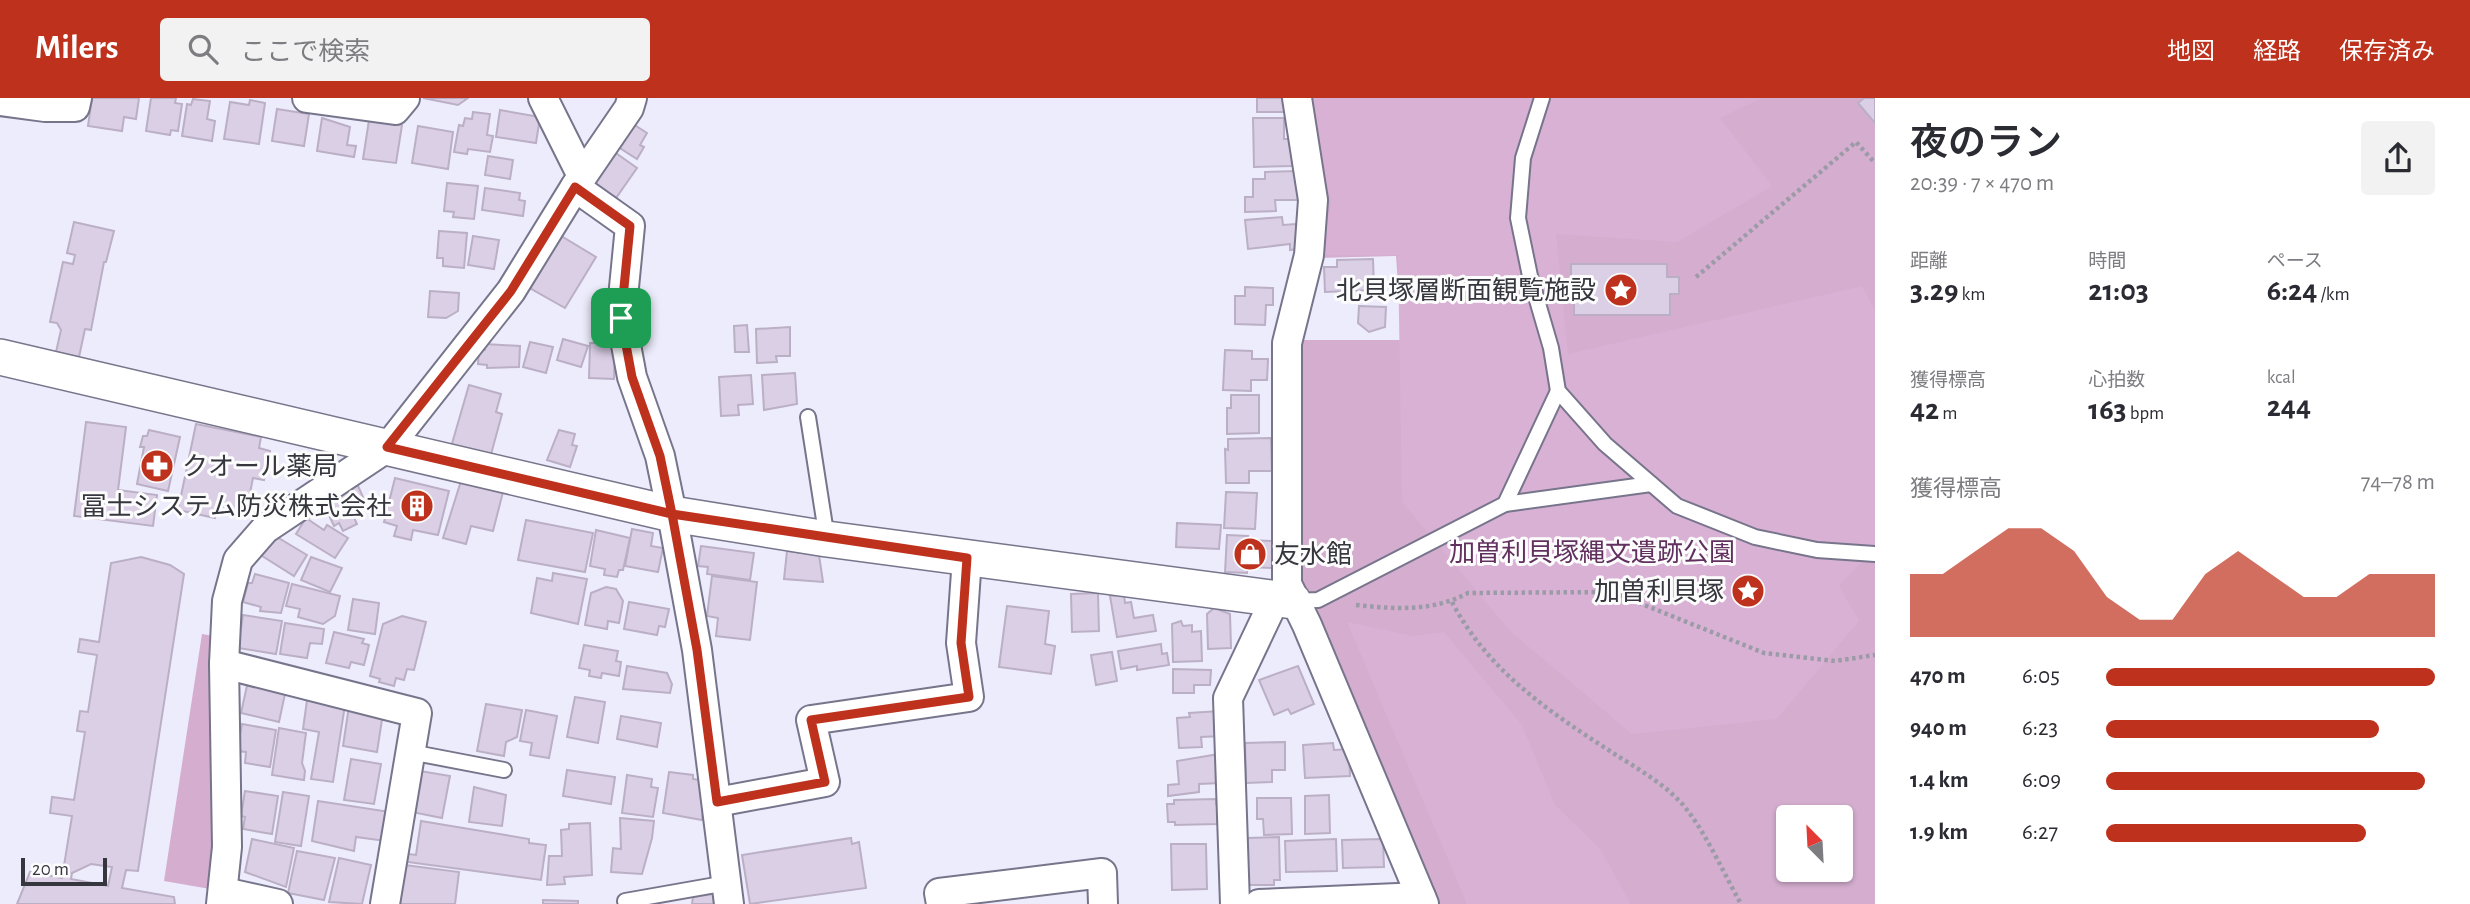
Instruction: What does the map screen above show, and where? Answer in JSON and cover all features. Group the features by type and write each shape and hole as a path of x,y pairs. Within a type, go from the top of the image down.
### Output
{"street":[{"path":"0,101 75,107 77,98"},
{"path":"307,98 395,110 405,98"},
{"path":"543,98 578,182 630,226 621,318 632,377 660,456 672,514 697,650 728,894"},
{"path":"278,904 222,898 227,847 224,664 227,601 238,560 265,529 387,447 511,291 578,182 629,107 632,98"},
{"path":"1259,904 1422,900 1307,625 1287,584 1287,343 1309,255 1313,200 1297,98"},
{"path":"0,357 672,514 827,539 1295,600"},
{"path":"717,802 825,782 811,720 969,697 961,643 967,558"},
{"path":"1235,904 1228,698 1295,600"},
{"path":"224,664 416,713 385,904"},
{"path":"941,904 939,893 1102,873 1103,904"}],"lane":[{"path":"1542,98 1523,158 1518,218 1530,276 1551,348 1558,390 1605,444 1677,506 1755,537 1818,550 1875,554"},
{"path":"1505,503 1558,390"},
{"path":"808,417 827,539"},
{"path":"1295,600 1505,503 1651,484"},
{"path":"410,752 504,770"},
{"path":"625,901 728,894"}],"path":[{"path":"1696,278 1856,142 1875,163"},
{"path":"1295,600 1407,610 1452,602 1468,593 1612,592 1764,653 1835,661 1875,655"},
{"path":"1452,602 1482,650 1514,683 1550,712 1646,774 1688,810 1741,904"}],"green space":[{"name":"加曽利貝塚縄文遺跡公園","path":"1306,98 1875,98 1875,904 1434,904 1298,587 1295,340 1402,340 1396,256 1317,258"},
{"path":"1306,98 1762,98 1720,118 1772,186 1677,242 1556,234 1568,354 1862,286 1875,311 1875,548 1839,586 1859,621 1777,719 1632,734 1509,630 1402,502 1398,255 1322,255 1331,202"},
{"path":"1347,622 1413,636 1444,632 1522,725 1555,805 1600,849 1631,904 1467,904"},
{"path":"202,634 219,637 216,890 164,881"}],"building":[{"path":"92,98 139,98 136,119 124,117 122,131 88,126"},
{"path":"151,98 176,98 175,103 182,104 178,131 171,130 170,135 146,131"},
{"path":"423,98 468,98 458,105"},
{"path":"1257,98 1287,98 1287,112 1257,112"},
{"path":"1864,98 1875,98 1875,123 1858,103"},
{"path":"193,99 210,101 207,119 215,121 212,141 182,136 187,104 191,105"},
{"path":"250,100 265,103 259,144 224,139 230,102 249,105"},
{"path":"277,109 309,114 304,146 272,141"},
{"path":"500,110 540,117 536,143 496,137"},
{"path":"473,112 490,114 487,135 493,136 490,152 468,149 467,154 454,152 459,125 463,126 465,118 472,119"},
{"path":"322,118 350,127 347,145 356,146 354,157 317,151"},
{"path":"1253,118 1284,118 1284,139 1291,139 1292,166 1254,167"},
{"path":"369,120 402,125 396,163 363,159"},
{"path":"630,122 647,133 640,145 644,147 637,159 615,145"},
{"path":"418,126 453,132 448,169 412,163"},
{"path":"613,151 637,168 616,198 591,180"},
{"path":"488,156 513,160 510,179 485,175"},
{"path":"1299,171 1299,200 1275,200 1276,211 1245,212 1245,197 1253,197 1253,179 1265,179 1265,172"},
{"path":"447,183 478,186 474,219 453,217 454,212 444,211"},
{"path":"485,188 520,193 519,200 525,201 523,216 482,210"},
{"path":"1282,217 1283,225 1296,224 1298,249 1290,250 1290,244 1248,249 1245,220"},
{"path":"74,222 114,231 104,262 91,330 85,329 79,357 56,352 61,330 57,323 50,322 63,262 73,264 75,255 67,253"},
{"path":"439,231 467,233 464,268 443,266 443,258 437,258"},
{"path":"558,234 596,257 565,308 528,287"},
{"path":"473,236 499,240 494,269 468,265"},
{"path":"1373,259 1374,290 1325,292 1324,267 1337,267 1337,260"},
{"path":"1571,264 1667,264 1667,277 1679,277 1679,294 1670,294 1670,315 1574,315 1574,298 1562,298 1562,280 1571,280"},
{"path":"1245,287 1273,288 1273,305 1266,305 1265,325 1235,324 1235,296 1245,296"},
{"path":"430,291 459,293 458,311 446,318 428,317"},
{"path":"1359,306 1386,307 1385,327 1369,332 1358,323"},
{"path":"747,325 749,352 735,352 734,326"},
{"path":"790,327 790,356 776,356 777,362 757,363 756,329"},
{"path":"563,339 588,346 581,367 557,360"},
{"path":"530,342 553,347 546,373 523,367"},
{"path":"590,343 615,343 614,379 589,378"},
{"path":"485,344 520,346 519,367 487,368 487,365 478,364 479,350 485,350"},
{"path":"1225,350 1252,351 1252,359 1268,359 1267,380 1251,380 1251,391 1223,390"},
{"path":"795,373 797,404 764,410 762,375"},
{"path":"751,375 753,404 738,405 739,415 721,416 719,377"},
{"path":"469,385 501,394 496,412 502,414 490,458 451,447"},
{"path":"1231,395 1259,395 1259,433 1227,434 1227,408 1231,408"},
{"path":"86,422 126,427 118,490 157,495 153,526 74,516"},
{"path":"196,424 261,437 259,448 270,451 264,480 253,478 246,513 237,511 236,516 216,512 215,518 178,510"},
{"name":"クオール薬局","path":"149,430 180,437 168,491 137,484 144,447 140,447 143,436 147,436"},
{"path":"559,430 575,434 572,445 577,446 570,467 547,460"},
{"path":"1271,438 1272,471 1249,471 1249,483 1226,483 1225,449 1228,450 1228,439"},
{"name":"冨士システム防災株式会社","path":"395,478 449,491 438,535 413,530 411,540 394,536 397,526 384,522"},
{"path":"355,479 366,504 351,511 357,524 343,531 339,523 334,526 320,496"},
{"path":"461,481 503,492 493,531 471,526 466,544 443,538"},
{"path":"1226,492 1257,493 1255,529 1224,528"},
{"path":"306,518 324,530 327,525 348,538 335,558 296,534"},
{"path":"526,520 593,533 585,572 518,560"},
{"path":"1177,523 1221,525 1219,549 1176,547"},
{"path":"632,529 653,533 651,546 663,548 658,572 625,566"},
{"path":"596,530 630,538 623,570 619,570 617,577 604,575 605,569 590,566"},
{"path":"272,534 307,555 294,576 259,554"},
{"name":"友水館","path":"1227,535 1248,536 1247,540 1274,541 1273,568 1247,567 1247,573 1225,572"},
{"path":"701,546 754,553 750,580 707,574 708,567 698,566"},
{"path":"787,551 819,555 823,582 784,579"},
{"path":"141,557 170,565 184,574 138,871 126,870 122,888 174,897 175,904 17,904 30,872 62,878 72,816 50,813 52,797 74,800 85,732 77,731 80,711 88,712 97,655 78,652 80,639 99,642 111,563","holes":["91,864 112,867 108,886 71,879 72,873"]},
{"path":"311,557 342,568 330,592 301,580"},
{"path":"553,573 587,579 578,624 531,613 537,578 552,581"},
{"path":"255,574 289,583 281,613 260,611 261,607 243,602 248,583 252,583"},
{"path":"712,576 757,582 750,640 716,636 718,618 707,616"},
{"path":"292,584 340,596 335,616 323,624 298,617 300,609 286,606"},
{"path":"606,587 616,589 623,601 619,623 608,621 607,629 585,625 591,593"},
{"path":"1098,593 1099,631 1072,632 1071,594"},
{"path":"1124,594 1125,603 1131,602 1134,618 1153,615 1156,631 1117,637 1110,596"},
{"path":"353,599 379,603 375,634 348,630"},
{"path":"629,602 669,609 665,627 659,626 657,635 624,629"},
{"path":"1007,606 1049,611 1045,644 1055,646 1051,674 999,667"},
{"path":"1214,608 1230,614 1231,648 1208,649 1207,614"},
{"path":"243,615 282,621 276,654 238,648"},
{"path":"402,616 426,622 414,670 407,669 404,680 396,678 394,686 370,676 383,624"},
{"path":"1181,621 1183,626 1192,625 1192,632 1201,631 1202,661 1173,662 1172,624"},
{"path":"285,623 324,629 322,644 310,643 307,658 280,654"},
{"path":"334,632 364,639 362,643 369,645 364,665 351,662 349,668 326,663"},
{"path":"1161,644 1162,654 1167,653 1169,665 1137,670 1137,666 1121,669 1118,651"},
{"path":"584,645 618,651 616,661 621,662 619,676 602,673 601,678 589,676 590,670 579,668"},
{"path":"1112,652 1117,681 1096,685 1091,655"},
{"path":"627,666 667,673 672,684 670,693 623,689"},
{"path":"1298,666 1314,704 1291,714 1288,709 1274,715 1259,680"},
{"path":"1173,669 1211,670 1210,685 1194,685 1194,693 1173,693"},
{"path":"248,681 286,689 279,722 241,713"},
{"path":"575,697 605,702 598,743 567,737"},
{"path":"307,700 345,705 333,782 311,779 319,732 303,729"},
{"path":"486,704 522,710 517,737 506,742 504,756 477,751"},
{"path":"349,706 383,713 377,752 343,746"},
{"path":"526,710 557,716 549,758 530,755 532,743 520,741"},
{"path":"1220,711 1222,736 1201,737 1202,747 1179,748 1177,718 1190,717 1189,713"},
{"path":"621,716 661,723 657,747 617,739"},
{"path":"242,724 276,730 270,767 245,763 246,752 237,751"},
{"path":"279,728 306,733 302,763 304,780 272,775"},
{"path":"1285,742 1285,770 1272,770 1272,782 1246,783 1245,743"},
{"path":"1333,743 1334,750 1349,749 1350,776 1305,778 1303,745"},
{"path":"1219,754 1220,783 1199,784 1199,792 1168,796 1168,785 1179,784 1177,761"},
{"path":"351,759 381,764 374,804 344,800"},
{"path":"567,770 615,777 611,804 563,796"},
{"path":"420,771 450,776 442,818 412,812"},
{"path":"669,772 693,775 693,779 705,781 702,820 663,813"},
{"path":"627,775 652,779 651,787 658,788 653,817 622,813"},
{"path":"474,787 506,795 502,826 469,822"},
{"path":"245,791 278,796 272,834 243,829 245,817 241,816"},
{"path":"283,792 309,796 301,846 275,842"},
{"path":"1329,795 1330,833 1305,834 1305,796"},
{"path":"1257,798 1291,798 1292,834 1264,835 1263,819 1257,819"},
{"path":"1216,799 1216,804 1220,804 1221,816 1217,816 1217,824 1175,825 1175,822 1168,822 1167,804 1174,804 1174,800"},
{"path":"318,801 390,812 385,841 356,837 354,851 312,841"},
{"path":"620,818 654,821 642,874 611,872 613,848 621,849"},
{"path":"421,821 529,839 529,843 546,845 541,880 400,861 401,853 416,855"},
{"path":"590,823 592,875 564,877 565,884 547,885 549,856 562,856 561,830 569,829 569,824"},
{"path":"1279,837 1280,880 1274,880 1274,885 1242,885 1242,847 1247,847 1247,838"},
{"path":"851,838 852,844 859,842 866,888 750,904 742,855"},
{"path":"252,839 294,848 286,887 245,872"},
{"path":"1336,839 1337,871 1286,872 1285,841"},
{"path":"1383,839 1384,867 1343,868 1342,840"},
{"path":"1171,844 1206,844 1207,889 1172,890"},
{"path":"297,851 335,858 324,900 288,893"},
{"path":"339,858 371,865 362,904 329,902"},
{"path":"405,865 459,872 455,904 400,904"},
{"path":"713,894 714,904 692,904 693,897"},
{"path":"543,900 578,901 578,904 543,904"}],"place":[{"name":"北貝塚層断面観覧施設","path":"1621,290"},
{"name":"クオール薬局","path":"157,466"},
{"name":"冨士システム防災株式会社","path":"417,506"},
{"name":"友水館","path":"1250,554"},
{"name":"加曽利貝塚","path":"1748,591"}],"route":[{"path":"621,318 630,226 575,187 511,291 387,447 672,514 967,558 961,643 969,697 811,720 825,782 717,802 697,650 672,514 660,456 632,377 621,318"}]}
